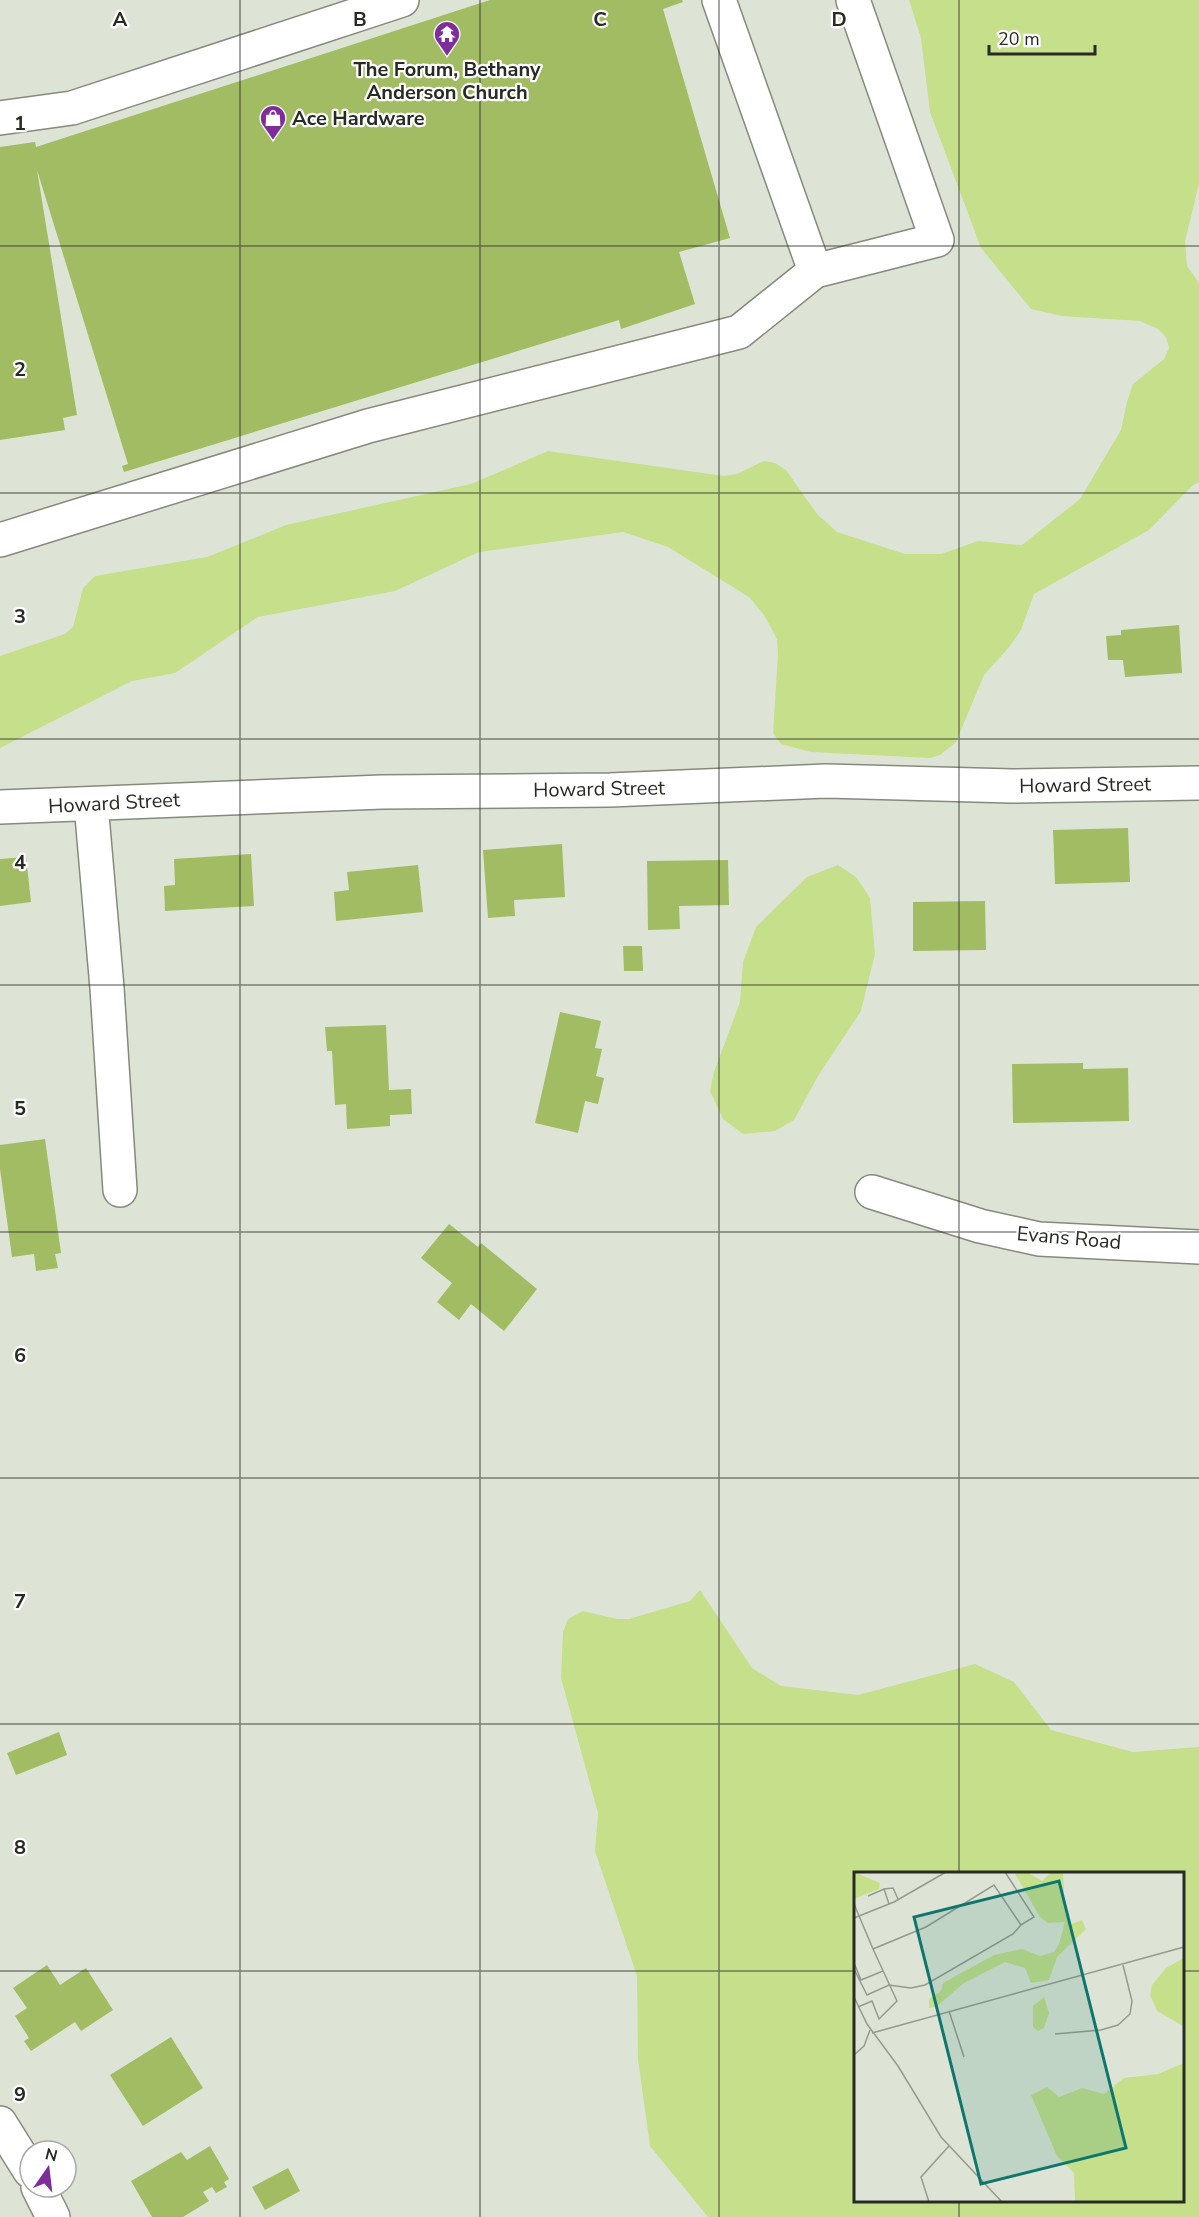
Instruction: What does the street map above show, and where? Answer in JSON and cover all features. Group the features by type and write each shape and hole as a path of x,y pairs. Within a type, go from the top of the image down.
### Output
{"street":[{"path":"0,118 72,108 402,0"},
{"path":"719,0 815,270"},
{"path":"0,540 368,426 739,332 815,270 937,240 853,0"},
{"name":"Howard Street","path":"0,807 382,792 610,790 826,781 1012,786 1199,783"},
{"path":"91,804 107,988 120,1190"},
{"name":"Evans Road","path":"872,1192 980,1226 1039,1239 1199,1247"},
{"path":"0,2122 18,2152"},
{"path":"44,2199 53,2217"}],"green space":[{"path":"909,0 1199,0 1199,184 1185,241 1187,266 1199,283 1199,482 1192,486 1149,530 1034,594 1021,630 984,675 956,742 940,755 930,758 811,752 781,744 773,733 777,639 764,615 749,597 668,547 623,532 479,552 395,591 258,617 175,673 132,681 0,748 0,656 65,634 73,627 83,588 95,576 207,557 286,525 471,484 548,451 724,476 737,474 764,461 775,463 786,470 817,514 837,532 905,554 941,554 978,541 1022,545 1080,499 1121,430 1133,384 1164,359 1169,348 1166,337 1158,329 1140,321 1062,316 1031,309 981,248 930,112 921,38"},
{"path":"838,865 856,877 870,898 875,954 861,1011 818,1076 794,1120 775,1131 743,1134 723,1119 710,1091 714,1072 740,1002 743,962 756,927 807,877"},
{"path":"700,1590 752,1668 781,1686 858,1695 975,1664 1014,1682 1051,1730 1133,1752 1199,1747 1199,2217 708,2217 650,2146 638,2059 637,1976 595,1851 598,1813 561,1678 563,1632 568,1619 583,1611 617,1619 629,1619 690,1601"}],"building":[{"path":"490,0 682,0 683,2 663,9 730,238 679,252 695,304 621,329 619,320 124,472 122,466 128,464 37,170 77,415 63,418 65,430 0,440 0,147 35,142 36,147"},
{"path":"1179,625 1182,673 1125,677 1123,660 1108,660 1106,636 1121,635 1121,630"},
{"path":"1128,828 1130,882 1055,884 1053,830"},
{"path":"562,844 565,897 514,900 515,916 488,918 483,850"},
{"path":"251,854 254,906 165,911 164,886 175,885 174,859"},
{"path":"26,857 31,902 0,906 0,859"},
{"path":"728,860 729,905 679,906 680,929 648,930 647,861"},
{"path":"418,865 423,912 336,921 334,892 349,890 347,872"},
{"path":"985,901 986,950 913,951 913,902"},
{"path":"623,946 642,946 643,971 624,971"},
{"path":"560,1012 601,1021 595,1048 602,1049 596,1076 604,1078 598,1104 585,1101 578,1133 535,1123"},
{"path":"386,1025 389,1090 411,1089 412,1114 390,1115 390,1126 347,1129 346,1104 335,1105 332,1051 327,1051 325,1027"},
{"path":"1083,1063 1083,1069 1128,1068 1129,1121 1013,1123 1012,1064"},
{"path":"45,1139 61,1253 55,1254 58,1268 36,1271 34,1254 12,1257 0,1169 0,1145"},
{"path":"449,1224 478,1247 481,1243 537,1289 504,1331 471,1304 459,1320 437,1302 452,1283 421,1258"},
{"path":"59,1732 67,1755 16,1775 7,1753"},
{"path":"47,1965 60,1985 86,1968 113,2010 81,2031 75,2022 31,2051 24,2041 29,2038 15,2016 27,2008 13,1988"},
{"path":"171,2037 203,2088 143,2126 110,2075"},
{"path":"210,2146 229,2179 224,2182 227,2187 216,2193 212,2187 203,2192 209,2201 183,2217 152,2217 131,2181 181,2152 187,2160"},
{"path":"288,2168 300,2191 265,2210 252,2187"}],"place":[{"name":"The Forum, Bethany Anderson Church","path":"447,57"},
{"name":"Ace Hardware","path":"273,141"}]}
